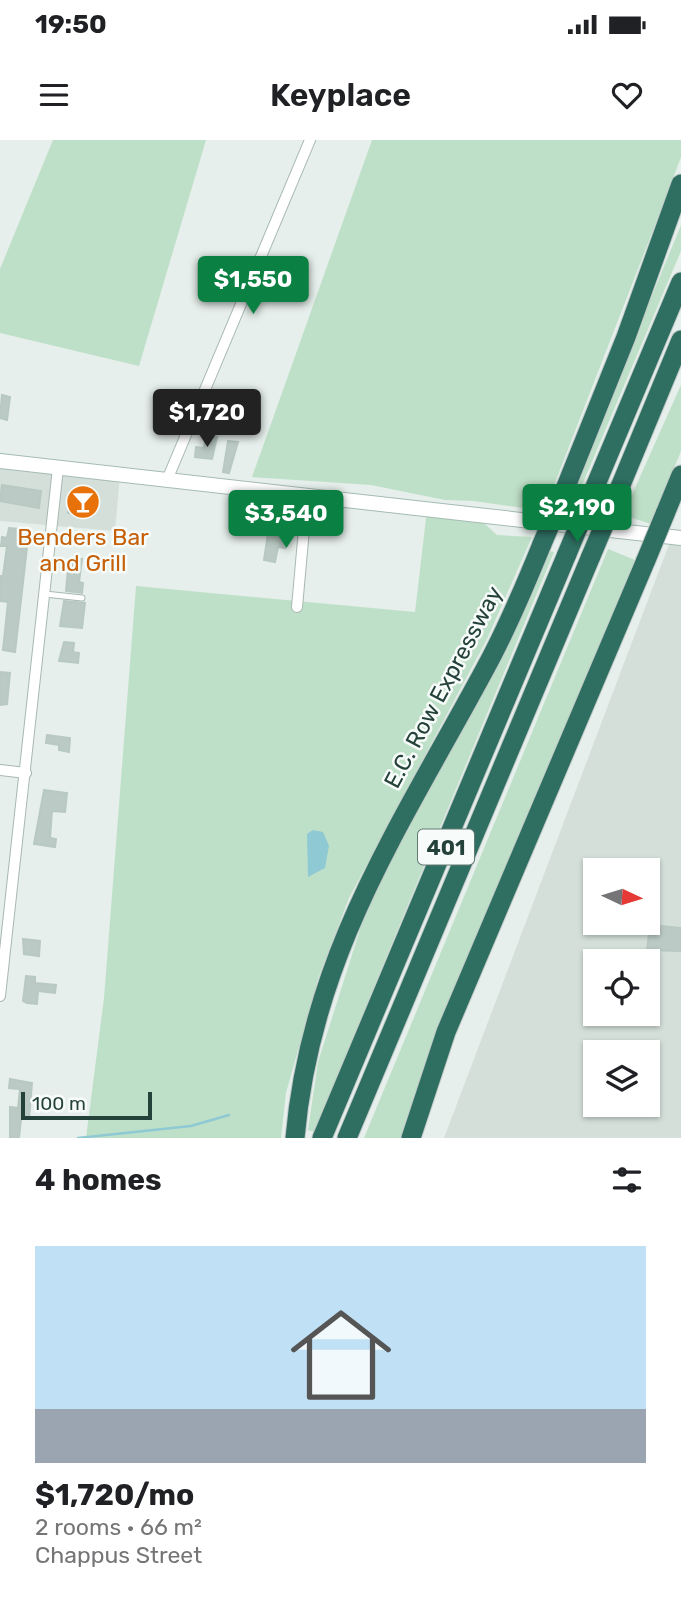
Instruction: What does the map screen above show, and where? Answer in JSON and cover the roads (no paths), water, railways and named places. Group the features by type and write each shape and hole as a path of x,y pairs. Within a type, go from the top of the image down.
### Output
{"highway":[{"name":"E.C. Row Expressway","path":"295,1135 313,1033 350,921 382,854 498,645 559,505 663,238 681,184"},
{"path":"663,238 681,202"},
{"name":"401","path":"322,1138 681,282"},
{"name":"401","path":"347,1138 681,340"},
{"path":"411,1138 446,1032 681,475"}],"main road":[{"path":"0,461 681,538"}],"street":[{"path":"167,480 310,140"},
{"path":"0,996 58,468"},
{"path":"297,607 307,496"},
{"path":"0,770 26,773"}],"lane":[{"path":"45,594 82,598"}],"water":[{"path":"313,830 323,832 329,846 325,868 308,877 307,834"}],"waterway":[{"path":"78,1138 191,1126 229,1115"}],"place":[{"name":"Benders Bar and Grill","path":"83,502"}]}
